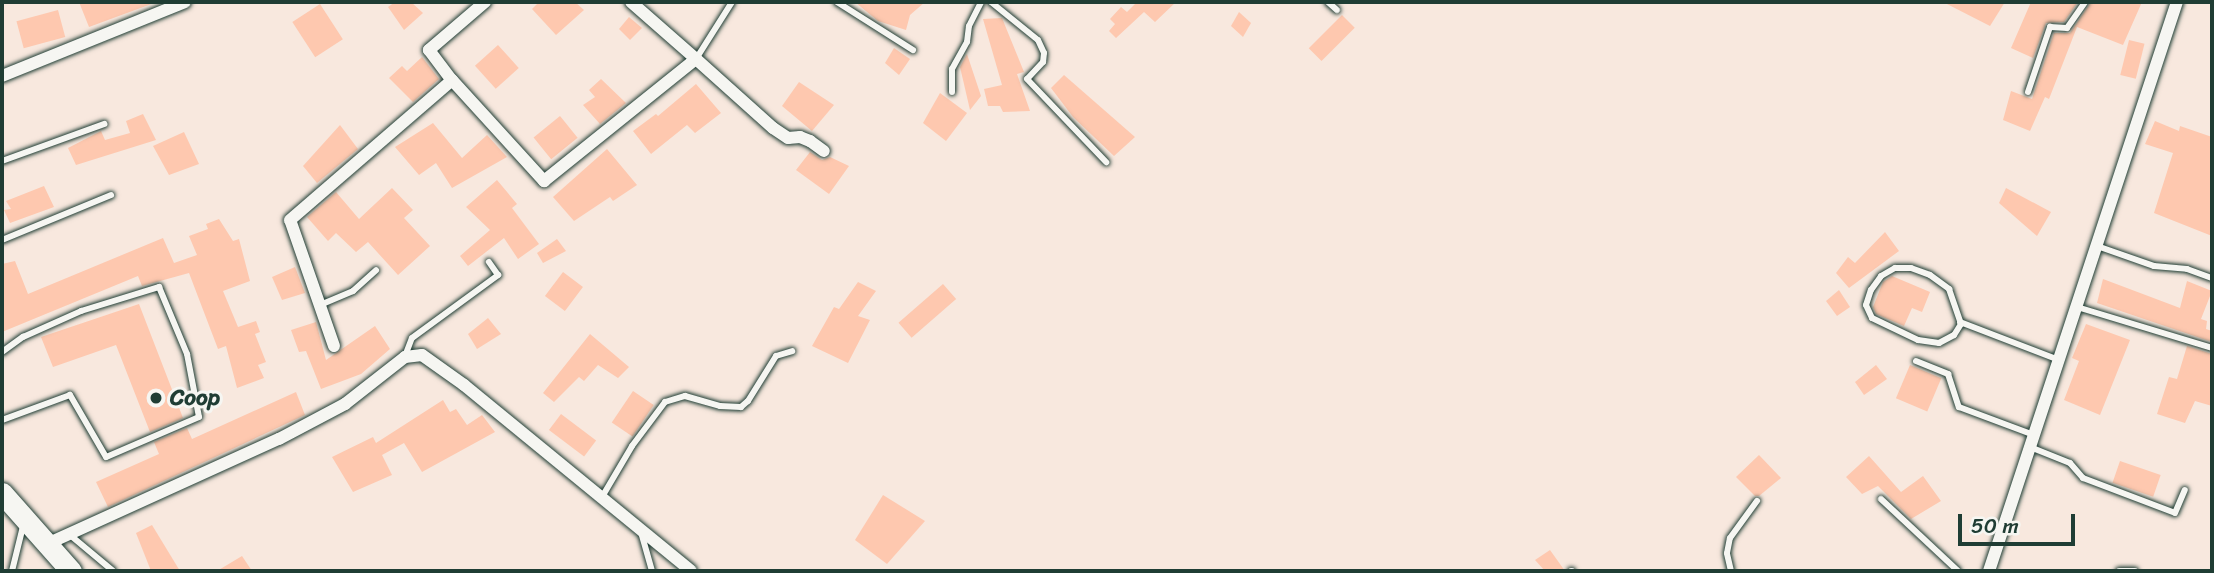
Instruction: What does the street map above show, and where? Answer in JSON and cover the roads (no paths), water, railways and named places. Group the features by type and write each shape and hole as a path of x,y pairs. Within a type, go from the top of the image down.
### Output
{"main road":[{"path":"2,493 71,571"}],"street":[{"path":"2,76 186,2"},
{"path":"485,2 429,50 452,80 544,181 696,59"},
{"path":"631,2 773,128 788,138 800,137 810,141 824,151"},
{"path":"1989,571 2178,2"},
{"path":"334,346 290,220 452,80"},
{"path":"47,544 279,439 345,404 405,357 422,355 464,385 691,571"}],"lane":[{"path":"696,59 732,2"},
{"path":"836,2 913,50"},
{"path":"953,92 951,69 964,49 969,26 981,2"},
{"path":"991,2 1038,40 1044,53 1043,62 1027,79 1106,162"},
{"path":"1328,2 1337,10"},
{"path":"2028,92 2050,27 2067,28 2085,2"},
{"path":"2,162 104,124"},
{"path":"2,240 111,195"},
{"path":"2096,246 2154,266 2186,269 2212,278"},
{"path":"405,357 412,338 498,275 489,262"},
{"path":"1895,268 1911,268 1930,275 1950,289 1960,322 1954,335 1939,343 1918,340 1872,318 1866,306 1871,290 1881,276 1895,268"},
{"path":"320,305 353,291 376,270"},
{"path":"2,352 23,337 81,311 159,287 187,354 199,417 106,457 70,396 2,420"},
{"path":"2076,307 2212,348"},
{"path":"1960,322 2059,360"},
{"path":"601,499 632,446 665,402 685,396 720,406 741,407 748,401 776,356 792,351"},
{"path":"1916,362 1939,368 1948,374 1959,408 2032,441 2070,463 2083,478 2175,513 2185,490"},
{"path":"1881,499 1958,571"},
{"path":"1731,571 1727,553 1730,538 1757,501"},
{"path":"12,571 25,519"},
{"path":"640,530 652,571"},
{"path":"70,535 113,571"},
{"path":"2119,571 2135,571"}],"place":[{"name":"Coop","path":"156,398"}]}
